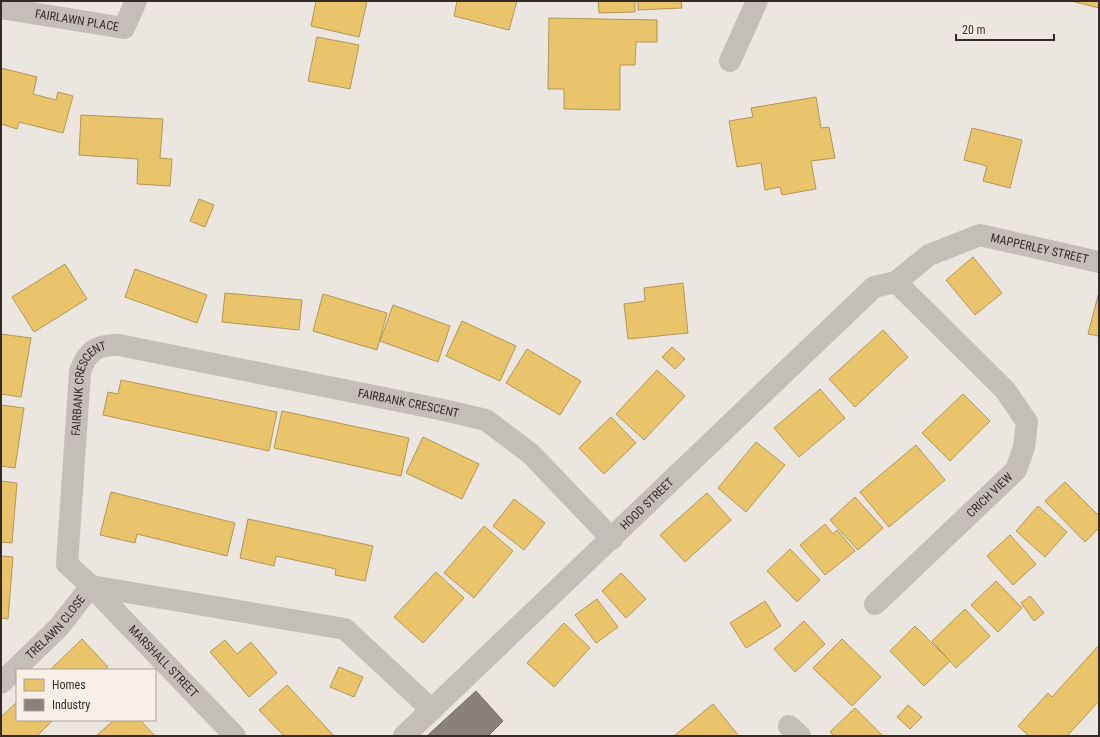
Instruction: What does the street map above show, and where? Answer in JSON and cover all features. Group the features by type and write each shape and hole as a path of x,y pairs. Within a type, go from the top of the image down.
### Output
{"street":[{"name":"FAIRLAWN PLACE","path":"1,8 124,28 136,1"},
{"path":"730,61 757,1"},
{"name":"MAPPERLEY STREET","path":"896,282 929,256 980,235 1099,262"},
{"name":"HOOD STREET","path":"404,736 612,539 874,287 896,282"},
{"name":"CRICH VIEW","path":"874,604 1016,470 1024,447 1027,422 1005,390 896,282"},
{"name":"FAIRBANK CRESCENT","path":"91,586 67,564 80,372 83,363 94,350 102,346 110,345 431,407 486,420 531,454 612,539"},
{"path":"91,586 345,628 432,710"},
{"name":"TRELAWN CLOSE","path":"1,683 59,626 91,586"},
{"name":"MARSHALL STREET","path":"91,586 236,736"}],"building: Homes":[{"path":"316,1 367,1 359,37 311,26"},
{"path":"457,1 517,1 509,30 454,16"},
{"path":"598,1 635,1 635,12 599,13"},
{"path":"638,1 681,1 682,8 638,10"},
{"path":"1071,1 1099,1 1099,8"},
{"path":"549,18 657,20 657,42 636,42 635,65 620,65 620,110 564,109 564,89 548,89"},
{"path":"317,37 359,45 350,89 308,81"},
{"path":"1,68 37,77 33,94 56,100 58,92 73,96 63,133 19,122 17,129 1,124"},
{"path":"816,97 821,128 829,127 835,158 811,161 816,189 782,195 780,187 765,190 761,163 737,167 729,121 753,117 751,108"},
{"path":"81,115 163,119 160,158 172,159 170,186 137,184 138,159 79,155"},
{"path":"972,128 1022,140 1010,188 983,181 987,166 964,160"},
{"path":"199,199 214,205 205,227 190,221"},
{"path":"973,257 1002,293 975,315 946,280"},
{"path":"65,264 87,299 34,332 12,297"},
{"path":"135,269 207,295 197,323 125,297"},
{"path":"683,283 688,333 628,339 624,304 645,301 644,288"},
{"path":"1099,292 1099,336 1088,334"},
{"path":"225,293 302,300 299,330 222,322"},
{"path":"323,294 387,313 377,350 313,331"},
{"path":"393,305 450,326 438,362 380,341"},
{"path":"462,321 516,346 500,381 446,356"},
{"path":"883,330 908,357 855,407 829,379"},
{"path":"1,334 31,338 21,397 1,394"},
{"path":"672,347 685,359 675,369 662,357"},
{"path":"527,349 581,381 560,415 506,383"},
{"path":"657,370 685,396 644,440 616,414"},
{"path":"121,380 277,412 269,451 103,415 108,392 118,394"},
{"path":"820,389 845,418 799,457 774,428"},
{"path":"963,394 990,421 950,461 922,433"},
{"path":"1,405 24,408 15,468 1,466"},
{"path":"282,411 409,438 401,476 274,448"},
{"path":"611,417 636,443 604,474 579,448"},
{"path":"423,437 479,464 462,499 406,473"},
{"path":"756,442 785,465 746,512 718,488"},
{"path":"916,445 945,480 889,527 860,492"},
{"path":"1,481 17,483 12,543 1,542"},
{"path":"1065,482 1099,516 1099,528 1085,542 1045,501"},
{"path":"111,492 235,523 227,556 137,534 135,543 100,535"},
{"path":"707,493 731,520 685,562 660,535"},
{"path":"855,497 883,528 858,550 830,520"},
{"path":"514,499 545,523 524,550 493,526"},
{"path":"1038,506 1067,532 1045,557 1016,531"},
{"path":"248,519 373,546 365,581 335,575 336,569 276,556 274,566 240,558"},
{"path":"825,524 833,534 837,530 855,551 825,575 800,545"},
{"path":"484,526 513,551 474,598 444,573"},
{"path":"1010,535 1036,564 1013,585 987,556"},
{"path":"790,549 820,580 797,602 767,571"},
{"path":"1,556 13,557 8,619 1,618"},
{"path":"436,572 464,598 423,643 394,617"},
{"path":"621,573 646,599 626,618 602,591"},
{"path":"996,581 1022,608 998,632 971,605"},
{"path":"1030,596 1044,613 1034,621 1021,603"},
{"path":"597,599 618,627 596,643 575,615"},
{"path":"765,601 781,626 746,648 730,623"},
{"path":"965,609 990,636 956,668 932,641"},
{"path":"804,621 825,644 795,672 774,649"},
{"path":"564,623 590,648 554,687 527,663"},
{"path":"915,626 950,661 924,686 890,651"},
{"path":"82,639 108,667 106,669 51,669"},
{"path":"842,639 881,677 852,706 813,668"},
{"path":"225,640 237,654 251,642 277,673 249,697 210,652"},
{"path":"1099,645 1099,701 1067,736 1029,736 1018,726 1048,693 1052,697"},
{"path":"339,667 363,677 354,697 330,687"},
{"path":"287,685 334,736 284,736 259,710"},
{"path":"16,703 16,721 52,721 37,736 1,736 1,717"},
{"path":"713,704 738,735 737,736 674,736"},
{"path":"908,705 922,717 910,729 897,717"},
{"path":"855,708 883,736 834,736 830,732"},
{"path":"113,721 141,721 155,736 96,736"}],"building: Industry":[{"path":"476,691 503,721 488,736 427,736"}]}
